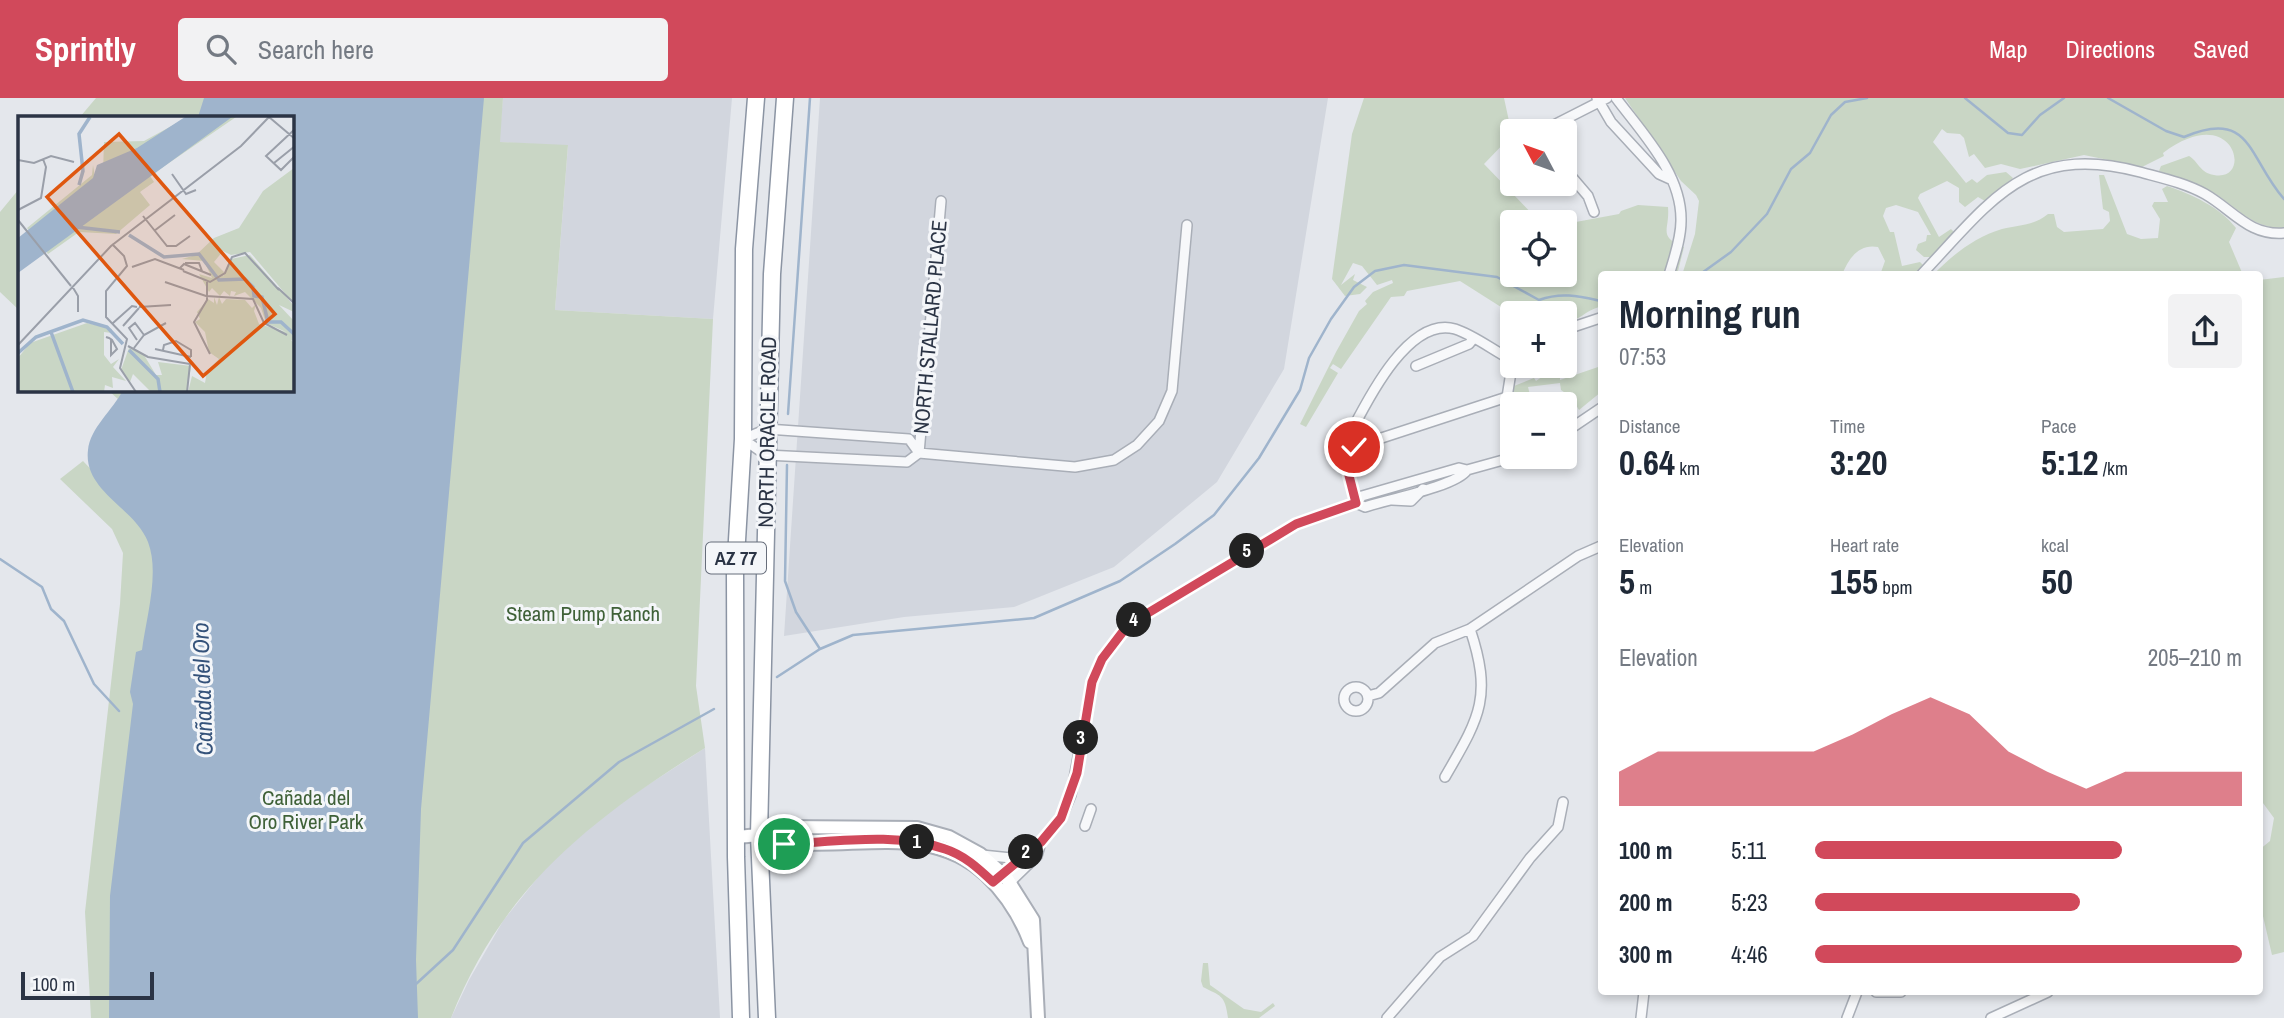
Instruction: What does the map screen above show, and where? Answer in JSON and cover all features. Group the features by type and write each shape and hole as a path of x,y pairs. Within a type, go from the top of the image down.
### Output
{"highway":[{"name":"NORTH ORACLE ROAD","path":"741,1018 735,574 743,439 744,249 755,98"},
{"name":"NORTH ORACLE ROAD","path":"767,1018 759,835 766,455 772,274 785,98"}],"street":[{"path":"1616,98 1667,168 1679,204 1681,222 1670,271"},
{"path":"1564,119 1600,99 1611,122 1659,174 1670,179"},
{"path":"1926,271 1984,208 2014,184 2038,170 2085,161 2116,165 2172,180 2214,199 2254,229 2284,233"},
{"path":"1577,183 1588,196 1594,212"},
{"name":"NORTH STALLARD PLACE","path":"919,453 941,201"},
{"path":"743,439 766,455 907,462 919,453 1075,467 1114,460 1137,445 1159,421 1172,391 1186,225"},
{"path":"1577,326 1598,319"},
{"path":"1351,432 1370,394 1410,341 1434,329 1454,329 1500,354"},
{"path":"1416,366 1469,344 1473,339"},
{"path":"1467,470 1462,477 1364,507 1356,503 1345,460 1354,447 1500,399"},
{"path":"1577,424 1598,410"},
{"path":"743,439 767,429 909,439 919,453"},
{"path":"1001,882 1061,818 1071,795 1092,682 1102,659 1128,625 1296,524 1356,503 1362,496 1460,468 1467,470 1500,461"},
{"path":"1368,696 1379,693 1435,643 1470,629 1578,556 1598,547"},
{"path":"1445,777 1475,724 1482,699 1480,658 1470,629"},
{"path":"1387,1018 1440,957 1473,936 1530,858 1558,827 1563,802"},
{"path":"1085,826 1091,809"},
{"path":"737,837 759,835 783,827 917,828 949,837 981,855 1011,858 1025,854"},
{"path":"759,835 784,844 916,842 946,849 1001,882"},
{"path":"1001,882 1037,856 1041,842"},
{"path":"981,855 1001,882 1024,926 1037,961 1038,1018"},
{"path":"1640,1018 1644,995"},
{"path":"1847,1018 1856,995"},
{"path":"1991,1018 2041,995"}],"shaded area":[{"path":"503,98 732,98 713,319 555,310 568,146 499,142"},
{"path":"820,98 1328,98 1284,369 1217,482 1114,567 1014,607 904,617 784,636"},
{"path":"705,748 720,1018 451,1018 503,921 547,866 606,812"}],"green space":[{"name":"Cañada del Oro River Park","path":"96,98 503,98 500,142 568,145 555,310 713,319 696,686 705,748 624,802 554,861 496,931 472,972 451,1018 91,1018 85,912 120,604 123,553 112,529 60,479 83,461 164,545 175,451 110,392 294,392 294,116 81,116"},
{"path":"1364,98 1504,98 1509,119 1500,119 1500,147 1484,164 1500,181 1500,196 1515,196 1528,210 1500,210 1500,287 1577,287 1577,222 1619,214 1638,205 1668,207 1668,236 1684,247 1678,271 1598,271 1598,307 1577,319 1577,301 1500,301 1500,306 1460,281 1407,291 1404,296 1391,297 1341,369 1333,364 1330,368 1338,373 1306,427 1300,424 1336,352 1359,311 1367,304 1365,301 1373,292 1393,283 1392,280 1377,285 1362,266 1353,263 1341,285 1355,274 1353,280 1367,287 1360,294 1345,296 1332,279 1352,134"},
{"path":"1625,98 2284,98 2284,228 2252,220 2207,189 2159,171 2161,166 2189,156 2209,174 2226,174 2233,167 2234,157 2230,147 2221,138 2207,135 2188,139 2142,167 2084,155 2020,169 2001,164 1985,168 1974,154 1969,157 1964,138 1960,134 1947,133 1942,129 1933,142 1966,183 1972,179 1977,183 1987,175 2006,172 2013,178 1985,201 1978,197 1965,207 1959,202 1959,188 1947,181 1920,194 1918,198 1939,237 1951,229 1955,233 1930,257 1924,257 1916,250 1918,244 1926,241 1927,235 1931,235 1918,212 1896,205 1886,208 1883,216 1890,232 1894,232 1902,266 1920,262 1923,265 1917,271 1881,271 1885,261 1878,247 1871,246 1855,254 1844,271 1683,271 1695,234 1699,201 1681,181"},
{"path":"2099,175 2104,175 2127,234 2141,239 2158,238 2160,219 2152,206 2154,202 2168,202 2162,189 2167,186 2195,197 2229,220 2236,228 2229,242 2241,271 1937,271 1956,254 1982,237 2002,229 2032,223 2048,214 2054,214 2057,227 2064,232 2103,229 2110,221 2109,212 2103,209"},
{"path":"18,190 18,309 0,292 0,212"},
{"path":"2284,277 2284,952 2272,955 2263,916 2263,847 2270,841 2274,818 2263,803 2263,280"},
{"path":"1598,367 1598,394 1579,410 1577,392 1564,392 1560,383 1528,387 1529,392 1514,392 1514,386 1534,378 1536,381 1540,378 1577,378 1577,374"},
{"path":"1203,963 1208,963 1210,985 1244,1009 1261,1012 1273,1003 1275,1006 1259,1018 1228,1018 1221,997 1203,987"}],"water":[{"name":"Cañada del Oro River Park","path":"204,98 484,98 421,809 416,960 418,1018 109,1018 110,896 133,704 130,692 136,652 142,650 153,567 148,542 141,530 93,477 89,464 90,442 97,427 122,392 294,392 294,116 198,116"}],"waterway":[{"path":"788,414 810,98"},
{"path":"1705,271 1731,252 1767,214 1791,169 1810,153 1831,115 1845,102 1867,98"},
{"path":"1965,98 2008,133 2022,135 2040,115 2064,98"},
{"path":"2108,98 2166,131 2184,137 2206,130 2223,129 2236,133 2246,142 2284,199"},
{"path":"777,677 820,649 853,635 1034,618 1120,581 1175,544 1214,515 1259,458 1300,390 1309,358 1331,319 1354,287 1375,271 1404,265 1497,277 1539,300 1562,295 1598,300"},
{"path":"787,465 785,581 796,612 820,649"},
{"path":"0,559 42,587 51,609 64,621 94,684 119,711"},
{"path":"416,984 453,950 523,843 619,762 714,709"}],"route":[{"path":"784,844 916,842 946,849 971,862 993,882 1041,842 1061,818 1077,773 1092,682 1102,659 1116,638 1142,614 1254,547 1296,524 1356,503 1345,460 1354,447"}],"park label":[{"name":"Steam Pump Ranch","path":"583,613"}],"water label":[{"name":"Cañada del Oro","path":"202,689"}]}
